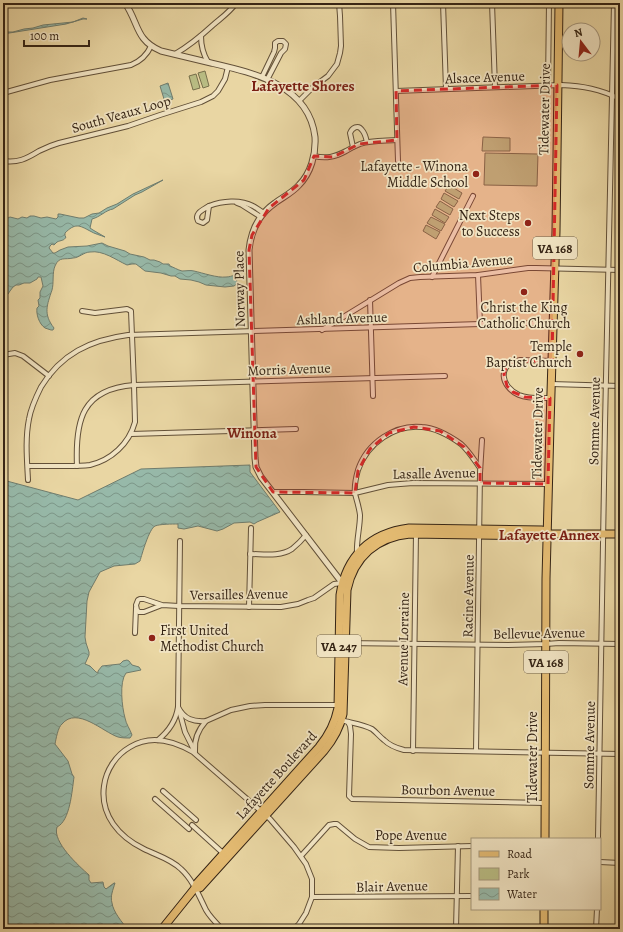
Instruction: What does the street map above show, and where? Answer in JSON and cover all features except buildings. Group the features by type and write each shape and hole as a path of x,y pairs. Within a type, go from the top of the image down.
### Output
{"main road":[{"name":"Tidewater Drive","path":"545,838 547,534 558,85 558,3"},
{"name":"Lafayette Boulevard","path":"164,926 195,888 196,882 225,855 264,813 326,740 330,733 342,721 342,643 340,595 342,583 348,567 369,543 385,533 398,529 416,531 479,532 542,530 547,534 620,534"},
{"name":"Lafayette Boulevard","path":"342,643 347,590 358,557"},
{"path":"544,910 544,929"}],"street":[{"name":"Norway Place","path":"125,3 131,13 138,32 151,46 161,51 228,67 262,77 299,100 308,114 315,139 314,156 308,174 294,191 274,204 262,215 255,226 249,250 255,458 256,467 273,492 347,590"},
{"path":"175,54 201,36 224,16 236,3"},
{"path":"299,100 328,76 337,64 341,46 339,3"},
{"path":"393,3 398,161"},
{"path":"443,3 446,89"},
{"path":"492,3 495,87"},
{"path":"548,85 549,3"},
{"name":"Somme Avenue","path":"598,838 614,3"},
{"path":"201,36 202,48 208,62"},
{"path":"262,77 276,48 276,43 280,40 283,41 286,47 267,80"},
{"path":"3,93 50,80 131,64 142,60 151,46"},
{"path":"276,48 282,52"},
{"name":"South Veaux Loop","path":"3,161 10,162 23,160 49,146 128,126 160,114 201,102 213,96 218,91 225,79 228,67"},
{"name":"Alsace Avenue","path":"396,91 558,85 588,87 620,99"},
{"path":"353,147 350,131 355,128 363,130 367,142"},
{"path":"314,156 322,158 333,157 367,142 397,140"},
{"path":"432,276 473,196"},
{"path":"209,206 222,202 234,202 262,215"},
{"name":"Columbia Avenue","path":"322,330 404,280 416,277 478,275 528,268 620,270"},
{"path":"478,275 480,324"},
{"path":"370,300 373,396"},
{"path":"28,466 77,466 91,464 108,458 125,443 131,434 135,422 131,311 128,309 95,313 82,312"},
{"name":"Ashland Avenue","path":"28,480 27,433 31,411 39,392 49,376 64,360 82,347 107,338 132,335 553,323"},
{"path":"3,355 15,353 23,356 49,376"},
{"path":"550,398 525,397 513,392 507,386 504,374 508,365 515,361 552,361"},
{"name":"Morris Avenue","path":"77,466 76,449 78,428 85,409 96,398 115,387 134,385 373,377 445,376"},
{"path":"551,384 620,386"},
{"path":"358,557 360,513 355,493 355,483 358,470 370,449 389,433 414,427 430,428 440,431 464,447 480,468"},
{"path":"131,434 296,429"},
{"name":"Racine Avenue","path":"476,752 480,468 482,440"},
{"name":"Lasalle Avenue","path":"273,492 355,493 376,487 412,482 548,484"},
{"path":"249,607 251,528"},
{"name":"Avenue Lorraine","path":"413,750 416,531"},
{"path":"250,554 282,553 292,548 306,535"},
{"path":"158,740 172,725 178,707 180,541"},
{"name":"Versailles Avenue","path":"162,605 281,607 298,604 314,598 334,584 342,583"},
{"path":"135,633 136,602 143,598 162,605"},
{"path":"136,607 139,612 144,612 162,605"},
{"name":"Bellevue Avenue","path":"342,643 478,645 559,643 620,644"},
{"path":"196,754 195,748 197,735 202,725 206,721 231,710 265,705 341,705"},
{"path":"178,707 183,715 191,720 206,721"},
{"path":"178,707 185,732 196,754"},
{"path":"342,721 356,723 371,729 388,744 404,750 620,754"},
{"name":"Bourbon Avenue","path":"342,721 350,726 349,796 352,799 545,803"},
{"path":"222,929 207,912 186,874 176,864 132,843 123,836 113,824 107,812 104,797 106,775 114,761 134,744 147,740 158,740 176,743 186,748 196,754 264,813 282,832 301,856 312,879 312,898 306,913 294,929"},
{"path":"163,791 196,820"},
{"path":"155,799 189,829"},
{"name":"Pope Avenue","path":"301,856 329,825 334,824 369,847 400,848 471,846"},
{"path":"192,825 225,855"},
{"path":"456,929 458,846"},
{"path":"601,862 620,863"},
{"name":"Blair Avenue","path":"312,898 471,896"},
{"path":"596,929 597,910"}],"highlighted area":[{"path":"557,85 552,361 515,361 506,367 504,374 507,386 513,392 525,397 550,398 548,484 480,483 480,468 464,447 440,431 414,427 389,433 370,449 358,471 355,493 273,492 256,467 249,250 252,235 269,208 304,180 314,156 333,157 359,144 397,140 396,91"}],"green space":[{"path":"205,71 209,86 203,88 198,73"},
{"path":"196,74 200,88 193,90 189,76"},
{"path":"483,137 510,138 510,151 482,151"},
{"path":"485,153 538,154 537,186 484,185"},
{"path":"449,185 462,193 459,199 445,191"},
{"path":"444,193 458,201 454,207 441,199"},
{"path":"440,201 453,209 450,215 436,207"},
{"path":"435,209 449,217 445,223 432,215"},
{"path":"431,217 445,224 441,231 427,223"},
{"path":"426,225 440,232 436,239 423,231"}],"water":[{"path":"73,22 3,34 6,32 13,32 43,25"},
{"path":"168,83 173,99 163,102 164,99 160,86"},
{"path":"163,180 113,209 92,219 90,228 105,237 83,227 74,226 65,233 66,237 64,239 54,245 52,244 49,248 53,253 55,253 68,247 87,246 102,243 130,254 154,260 163,264 169,264 170,266 182,271 192,271 218,277 235,275 238,267 236,277 238,283 234,286 225,287 206,285 191,280 180,279 175,276 145,271 136,264 127,265 100,252 90,252 75,258 62,259 58,261 55,266 53,287 47,309 48,318 54,328 53,330 43,326 38,316 38,300 40,298 40,292 43,286 41,277 38,277 30,283 16,285 6,296 3,302 3,218 6,219 10,217 18,219 22,217 27,218 34,216 56,219 58,214 60,214 84,218 92,214 99,213 133,194"},
{"path":"250,465 250,472 280,512 254,524 250,522 234,523 217,531 198,526 184,529 178,528 178,524 163,524 155,526 148,537 140,561 135,564 114,566 100,572 89,592 85,637 89,655 85,664 90,666 98,673 102,666 120,664 127,660 132,665 139,667 141,670 126,673 122,682 123,708 132,735 130,738 118,737 90,722 75,718 68,719 59,728 55,744 68,761 74,777 68,812 65,819 57,827 57,833 58,840 62,846 89,875 89,880 91,883 103,882 106,889 115,883 111,900 118,917 128,929 3,929 3,480 78,500 141,469"}],"place":[{"name":"Lafayette - Winona Middle School","path":"476,174"},
{"name":"Next Steps to Success","path":"528,223"},
{"name":"Christ the King Catholic Church","path":"524,292"},
{"name":"Temple Baptist Church","path":"580,354"},
{"name":"First United Methodist Church","path":"152,638"}],"district":[{"name":"Lafayette Shores","path":"303,86"},
{"name":"Winona","path":"252,433"},
{"name":"Lafayette Annex","path":"549,535"}]}
